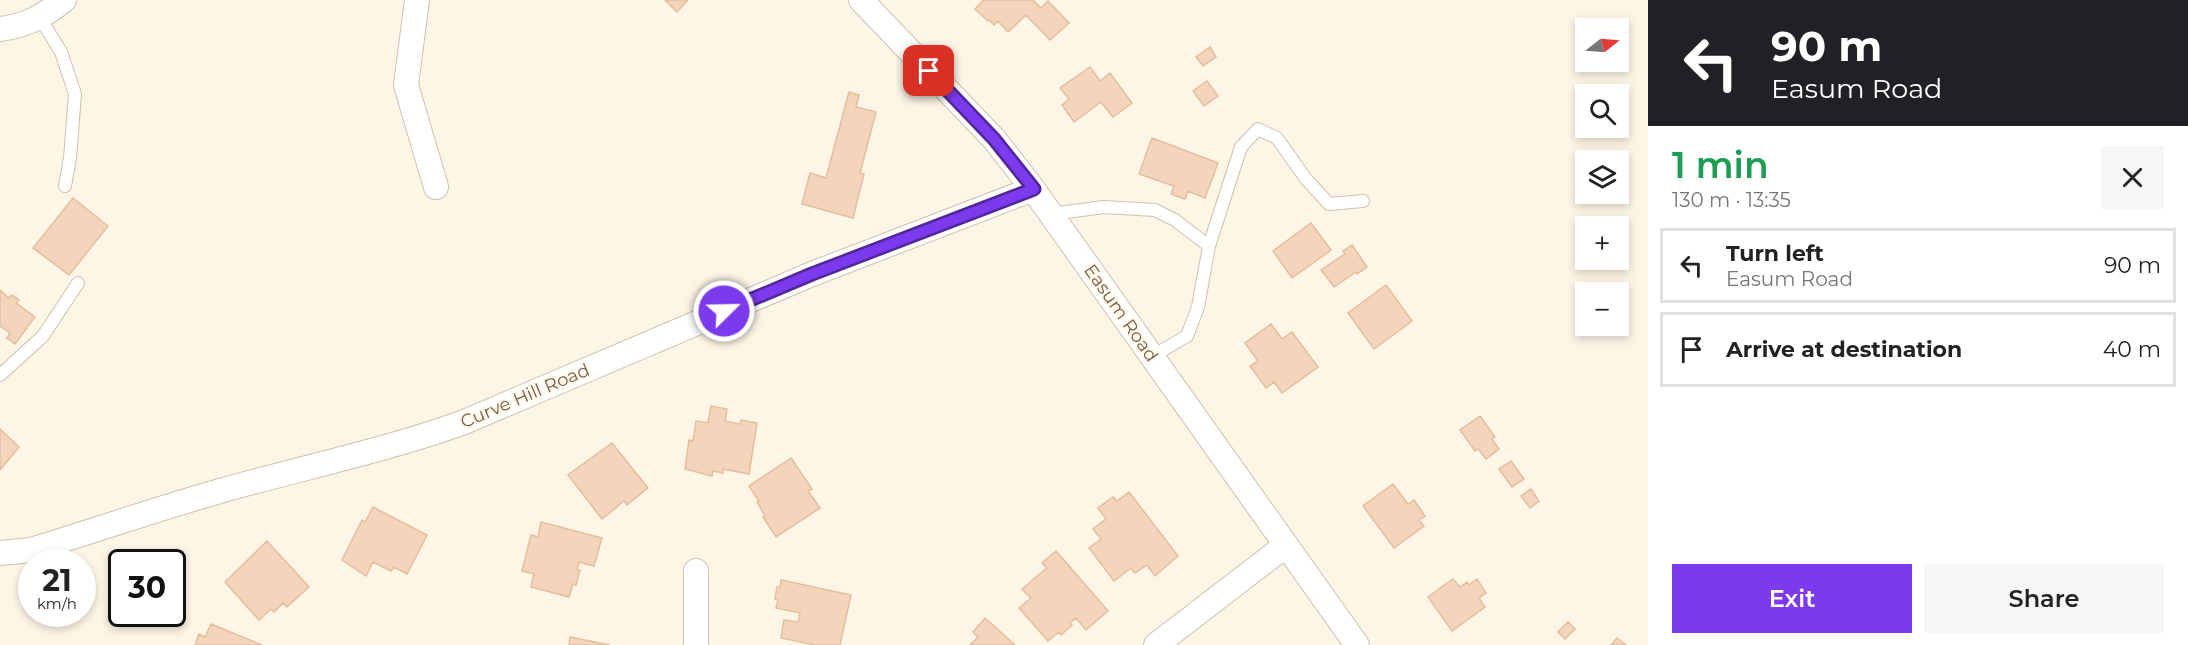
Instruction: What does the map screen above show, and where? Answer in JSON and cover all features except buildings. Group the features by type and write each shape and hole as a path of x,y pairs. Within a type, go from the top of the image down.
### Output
{"street":[{"path":"0,28 22,26 40,18 64,0"},
{"path":"417,0 406,85 436,187"},
{"name":"Easum Road","path":"861,0 994,139 1034,189 1357,645"},
{"name":"Curve Hill Road","path":"0,553 31,550 220,491 420,438 462,423 812,274 1034,189"},
{"path":"1156,645 1285,546"},
{"path":"696,570 696,645"}],"lane":[{"path":"40,18 61,52 75,94 70,158 65,186"},
{"path":"1151,357 1187,336 1198,307 1209,246 1241,147 1258,129 1277,138 1306,179 1329,204 1363,201"},
{"path":"1051,214 1104,207 1155,210 1175,220 1209,246"},
{"path":"0,375 43,336 78,283"}],"route":[{"path":"724,311 812,274 1034,189 994,139 929,71"}]}
